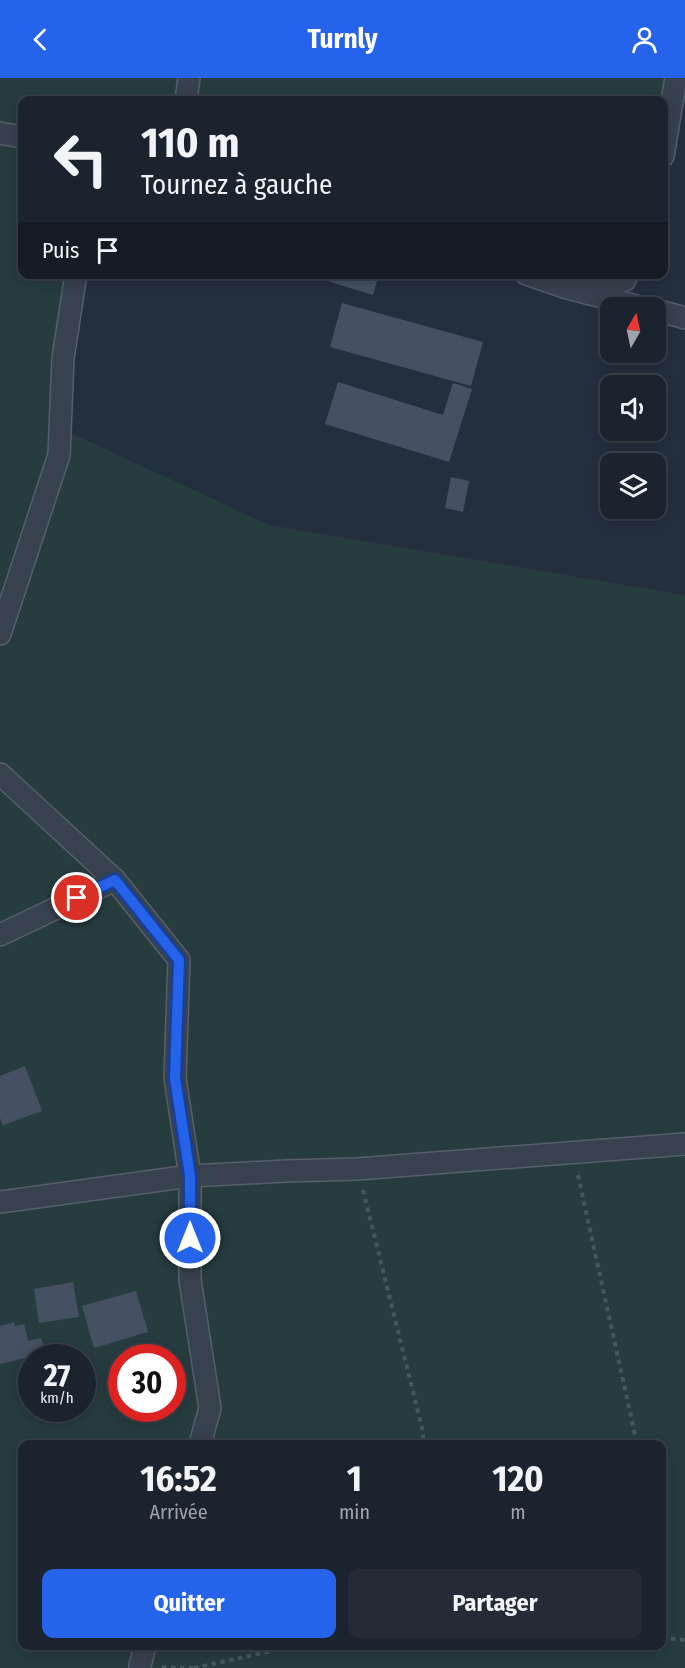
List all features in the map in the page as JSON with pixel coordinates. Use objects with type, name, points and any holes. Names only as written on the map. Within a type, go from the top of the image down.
[{"type":"street","points":[[187,96],[189,78]]},
{"type":"street","points":[[668,126],[676,78]]},
{"type":"street","points":[[0,133],[18,136]]},
{"type":"street","points":[[0,634],[59,455],[63,358],[75,279]]},
{"type":"street","points":[[542,279],[601,297]]},
{"type":"street","points":[[582,292],[625,279]]},
{"type":"street","points":[[666,313],[685,318]]},
{"type":"street","points":[[0,774],[115,880],[179,960],[175,1078],[190,1176],[190,1280],[210,1408],[201,1440]]},
{"type":"street","points":[[0,935],[115,880]]},
{"type":"street","points":[[0,1202],[190,1176],[357,1169],[685,1144]]},
{"type":"path","points":[[574,1153],[636,1440]]},
{"type":"path","points":[[357,1169],[423,1432],[423,1440]]},
{"type":"path","points":[[666,1638],[685,1640]]},
{"type":"path","points":[[143,1656],[194,1668],[276,1650]]},
{"type":"green space","points":[[0,78],[685,78],[685,102],[668,104],[668,96],[18,96],[18,279],[85,279],[77,283],[62,429],[269,525],[685,595],[685,1668],[0,1668]]},
{"type":"building","points":[[331,279],[378,279],[373,295],[330,282]]},
{"type":"building","points":[[342,303],[483,342],[471,386],[330,347]]},
{"type":"building","points":[[338,382],[443,415],[453,383],[472,389],[449,462],[325,424]]},
{"type":"building","points":[[451,477],[469,481],[463,512],[445,508]]},
{"type":"building","points":[[25,1066],[42,1111],[3,1125],[0,1118],[0,1076]]},
{"type":"building","points":[[73,1282],[79,1317],[39,1323],[34,1289]]},
{"type":"building","points":[[136,1291],[148,1332],[96,1347],[96,1344],[93,1344],[82,1306]]},
{"type":"building","points":[[14,1322],[15,1326],[24,1324],[28,1341],[41,1338],[43,1344],[18,1344],[18,1360],[0,1364],[0,1326]]},
{"type":"route","points":[[77,898],[115,880],[179,960],[175,1078],[190,1176],[190,1238]]}]
